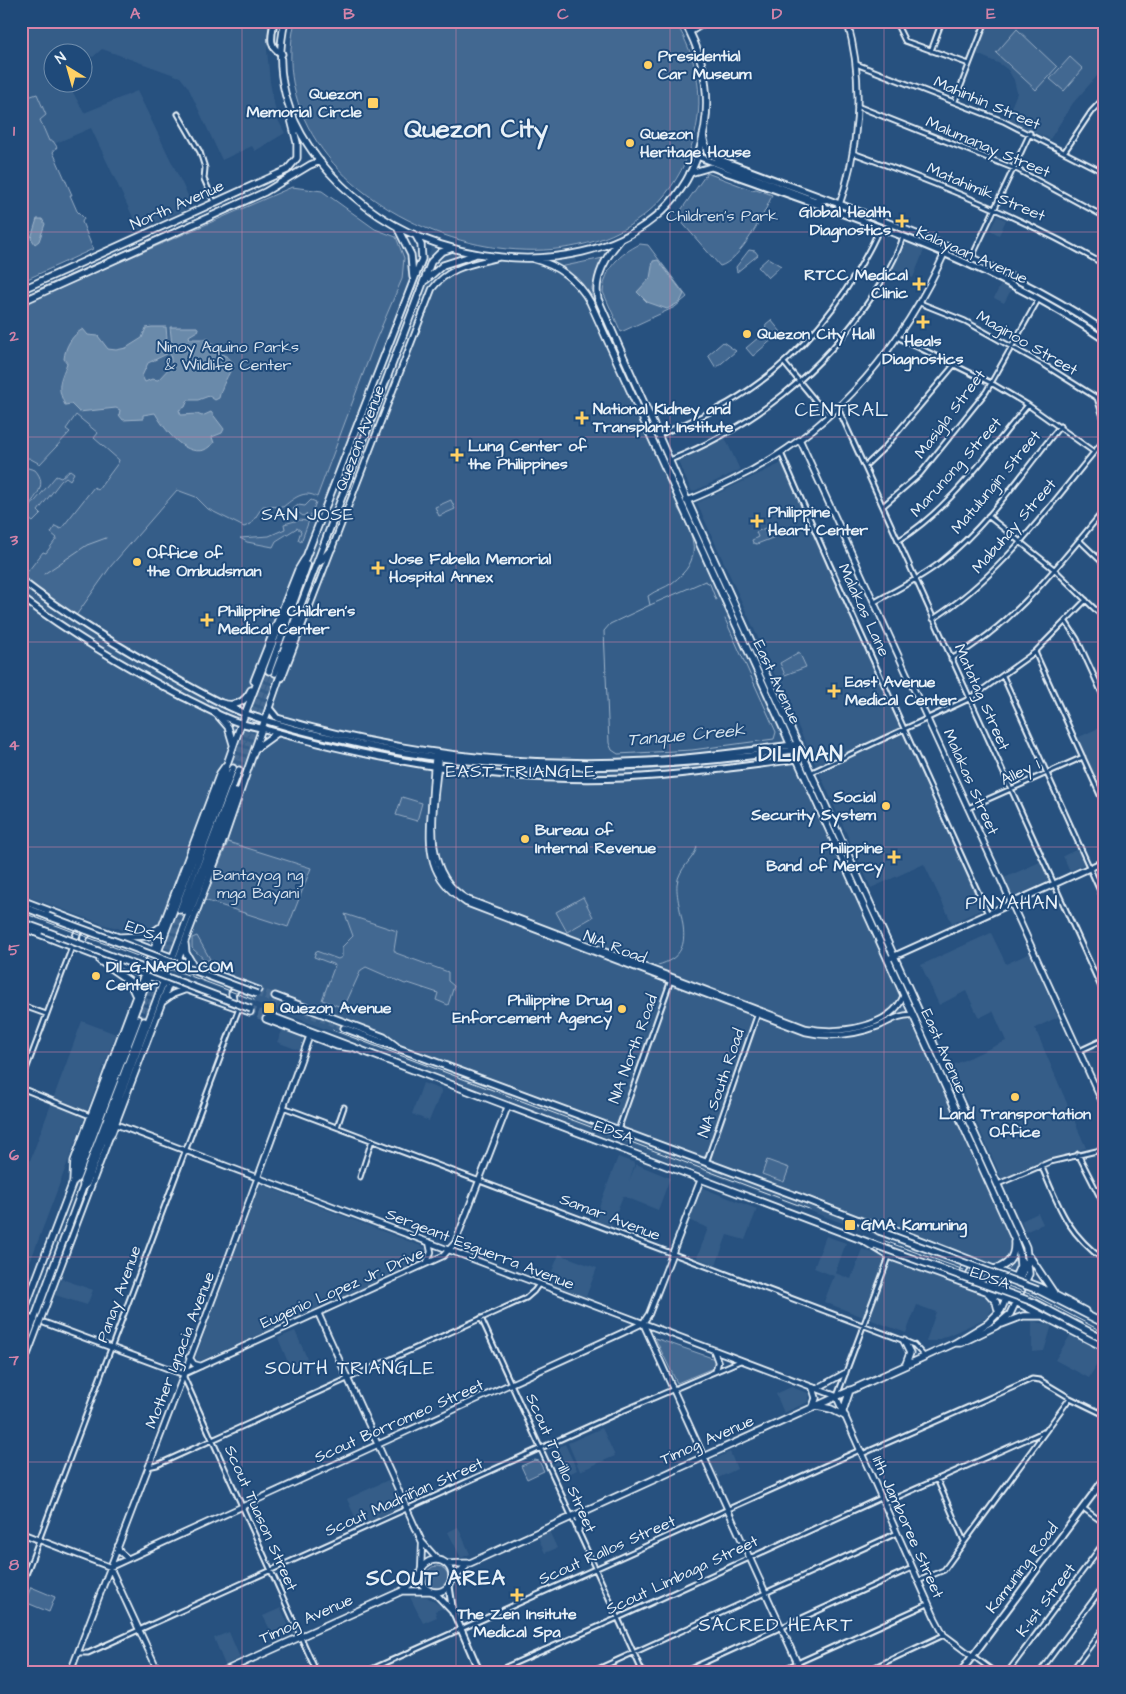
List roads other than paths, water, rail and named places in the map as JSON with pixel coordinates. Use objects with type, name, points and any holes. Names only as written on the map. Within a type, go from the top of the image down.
[{"type":"main road","points":[[274,21],[271,43],[276,51],[282,54]]},
{"type":"main road","points":[[285,21],[282,82],[290,112],[303,138],[320,161],[352,195],[396,226],[416,236],[452,249],[497,258],[534,259],[577,254],[620,240],[641,228],[662,210],[690,173],[703,135],[706,108],[706,79],[700,54],[684,21]]},
{"type":"main road","name":"North Avenue","points":[[21,290],[286,170],[296,162],[297,143],[290,112]]},
{"type":"main road","name":"Kalayaan Avenue","points":[[703,135],[707,152],[714,156],[948,246],[1042,293],[1105,331]]},
{"type":"main road","name":"Kalayaan Avenue","points":[[697,156],[712,164],[945,253],[1038,300],[1105,340]]},
{"type":"main road","name":"North Avenue","points":[[21,302],[265,192],[320,161]]},
{"type":"main road","points":[[690,173],[712,164]]},
{"type":"main road","name":"Kalayaan Avenue","points":[[712,164],[816,201],[821,206]]},
{"type":"main road","points":[[261,182],[268,185],[265,192]]},
{"type":"main road","name":"Kalayaan Avenue","points":[[816,201],[825,200]]},
{"type":"main road","name":"Quezon Avenue","points":[[396,226],[410,254],[413,280]]},
{"type":"main road","points":[[416,236],[421,245],[422,259],[428,257],[432,262],[441,252],[452,249]]},
{"type":"main road","name":"East Avenue","points":[[620,240],[602,268],[597,284],[597,297],[658,435],[672,459],[687,500],[998,1184],[1027,1252],[1029,1271],[1021,1280]]},
{"type":"main road","name":"Quezon Avenue","points":[[421,288],[427,278],[443,265],[476,254]]},
{"type":"main road","name":"Quezon Avenue","points":[[155,951],[162,924],[220,773],[234,746],[422,259]]},
{"type":"main road","name":"East Avenue","points":[[534,259],[543,261],[566,275],[579,285],[587,295],[1014,1238],[1020,1259],[1024,1264],[1021,1280]]},
{"type":"main road","name":"Quezon Avenue","points":[[175,961],[185,942],[265,720],[317,565],[432,262]]},
{"type":"main road","points":[[322,572],[317,565],[332,548]]},
{"type":"main road","name":"Quezon Avenue","points":[[259,678],[259,669],[298,570],[310,550]]},
{"type":"main road","name":"Quezon Avenue","points":[[310,550],[306,574],[272,672],[317,565]]},
{"type":"main road","points":[[21,580],[78,620],[221,703],[265,720],[304,732],[378,749],[545,768],[631,766],[703,761],[800,747]]},
{"type":"main road","points":[[21,597],[74,634],[184,697],[241,724],[377,758],[436,767],[529,776],[582,778],[622,778],[805,758]]},
{"type":"main road","points":[[221,703],[234,705],[243,701],[250,692],[259,669]]},
{"type":"main road","points":[[184,697],[189,686]]},
{"type":"main road","points":[[269,708],[277,718],[328,732],[437,756],[512,760],[622,762],[672,760],[792,748]]},
{"type":"main road","points":[[215,712],[228,727],[234,746]]},
{"type":"main road","points":[[252,753],[265,740],[277,733]]},
{"type":"main road","points":[[703,761],[703,770]]},
{"type":"main road","name":"Quezon Avenue","points":[[74,1173],[146,974],[225,775],[226,764]]},
{"type":"main road","name":"Quezon Avenue","points":[[175,961],[248,766]]},
{"type":"main road","points":[[182,911],[236,769]]},
{"type":"main road","points":[[888,959],[1105,861]]},
{"type":"main road","name":"EDSA","points":[[21,900],[155,951],[175,961],[195,966],[243,984],[258,992],[21,906]]},
{"type":"main road","points":[[21,922],[251,1010],[237,1008],[185,990],[167,981],[95,956],[21,927]]},
{"type":"main road","points":[[72,947],[79,929],[78,922]]},
{"type":"main road","points":[[117,936],[147,936],[162,924]]},
{"type":"main road","points":[[85,952],[82,946],[84,937],[94,928]]},
{"type":"main road","points":[[185,942],[186,953],[195,966]]},
{"type":"main road","points":[[95,956],[129,981],[135,994]]},
{"type":"main road","points":[[146,974],[175,961],[227,982],[236,982]]},
{"type":"main road","name":"Quezon Avenue","points":[[22,1316],[73,1182],[74,1161],[90,1116],[135,994],[146,974]]},
{"type":"main road","name":"Quezon Avenue","points":[[111,1135],[160,1006],[167,981]]},
{"type":"main road","name":"Quezon Avenue","points":[[83,1187],[88,1183],[167,981]]},
{"type":"main road","points":[[237,1008],[232,993],[237,986],[243,984]]},
{"type":"main road","points":[[160,1006],[170,995],[185,990]]},
{"type":"main road","name":"EDSA","points":[[275,996],[384,1037],[396,1046]]},
{"type":"main road","name":"EDSA","points":[[356,1048],[338,1046],[267,1017],[338,1041],[875,1246],[1033,1302],[1105,1340]]},
{"type":"main road","name":"Quezon Avenue","points":[[21,1355],[40,1322],[83,1187],[83,1181],[141,1020],[77,1178],[73,1182]]},
{"type":"main road","name":"EDSA","points":[[344,1028],[869,1224],[879,1231],[1026,1284],[1105,1323]]},
{"type":"main road","points":[[102,1147],[111,1135]]},
{"type":"main road","points":[[94,1176],[97,1160]]},
{"type":"main road","name":"EDSA","points":[[869,1224],[881,1225],[1055,1294],[1105,1323]]},
{"type":"main road","points":[[994,1270],[1004,1266],[1011,1260],[1014,1251],[1014,1238]]},
{"type":"main road","name":"EDSA","points":[[863,1240],[876,1250],[890,1256],[1016,1302],[1049,1317],[1105,1348]]},
{"type":"main road","points":[[1027,1252],[1055,1294]]},
{"type":"main road","points":[[959,1281],[968,1260]]},
{"type":"main road","name":"Timog Avenue","points":[[447,1564],[470,1562],[955,1343],[999,1314],[1007,1298],[1021,1280]]},
{"type":"main road","name":"Timog Avenue","points":[[955,1343],[961,1343],[996,1326],[1008,1317],[1016,1302],[1021,1280]]},
{"type":"main road","points":[[984,1291],[995,1300],[999,1314]]},
{"type":"main road","points":[[996,1326],[1027,1315],[1049,1317]]},
{"type":"main road","points":[[904,1341],[910,1353],[906,1364]]},
{"type":"main road","points":[[815,1389],[814,1407],[832,1409],[844,1413],[850,1390]]},
{"type":"main road","name":"Kamuning Road","points":[[960,1673],[1105,1478]]},
{"type":"main road","points":[[578,1530],[579,1520],[588,1508]]},
{"type":"main road","points":[[432,1592],[443,1591],[452,1580],[451,1570],[447,1564],[438,1560],[429,1562],[421,1573],[422,1584],[454,1613]]},
{"type":"main road","name":"Timog Avenue","points":[[452,1580],[470,1562]]},
{"type":"main road","name":"Timog Avenue","points":[[220,1673],[402,1591],[421,1573]]},
{"type":"main road","points":[[449,1586],[454,1613],[480,1673]]},
{"type":"main road","name":"Timog Avenue","points":[[402,1591],[432,1592]]},
{"type":"street","points":[[690,32],[708,21]]},
{"type":"street","points":[[837,212],[853,153],[858,106],[856,64],[847,21]]},
{"type":"street","points":[[895,21],[905,41],[969,64]]},
{"type":"street","points":[[931,51],[942,21]]},
{"type":"street","points":[[955,101],[986,21]]},
{"type":"street","name":"Mahinhin Street","points":[[856,64],[955,101],[1030,133],[1103,171]]},
{"type":"street","points":[[1065,151],[1091,112],[1105,97]]},
{"type":"street","name":"Malumanay Street","points":[[858,106],[1013,168],[1105,217]]},
{"type":"street","points":[[178,114],[200,152],[205,168],[204,179],[214,203]]},
{"type":"street","points":[[972,257],[1030,133]]},
{"type":"street","name":"Matahimik Street","points":[[853,153],[950,189],[994,208],[1053,235],[1105,265]]},
{"type":"street","points":[[1103,171],[1105,164]]},
{"type":"street","points":[[658,435],[726,404],[784,363],[814,334],[843,296],[880,228]]},
{"type":"street","points":[[672,459],[738,427],[799,382],[844,336],[863,310],[889,268],[903,237]]},
{"type":"street","points":[[680,502],[748,473],[800,440],[838,408],[879,364],[899,338],[920,303],[948,246]]},
{"type":"street","name":"Quezon Avenue","points":[[274,692],[432,289],[436,283],[456,269],[497,258]]},
{"type":"street","name":"Masigla Street","points":[[883,506],[920,474],[991,383],[1038,300]]},
{"type":"street","name":"Maginoo Street","points":[[920,303],[965,321],[1097,398]]},
{"type":"street","points":[[899,338],[991,383],[1060,426],[1094,452]]},
{"type":"street","points":[[784,363],[828,417]]},
{"type":"street","points":[[864,466],[885,447],[955,364]]},
{"type":"street","points":[[1105,388],[1097,398],[1105,423]]},
{"type":"street","name":"Marunong Street","points":[[898,541],[920,528],[940,510],[1028,405]]},
{"type":"street","name":"Matatag Street","points":[[838,408],[1105,996]]},
{"type":"street","name":"Matulungin Street","points":[[875,602],[915,580],[941,562],[988,516],[1060,426]]},
{"type":"street","name":"Malakas Street","points":[[800,440],[1105,1108]]},
{"type":"street","name":"Mabuhay Street","points":[[933,619],[973,590],[996,569],[1021,542],[1105,440]]},
{"type":"street","name":"Malakas Lane","points":[[781,453],[988,914]]},
{"type":"street","points":[[951,659],[988,637],[1014,615],[1055,570],[1105,509]]},
{"type":"street","points":[[988,516],[1055,570],[1105,619]]},
{"type":"street","points":[[1079,540],[1105,565]]},
{"type":"street","points":[[812,772],[971,698],[1035,652],[1086,600]]},
{"type":"street","points":[[1066,622],[1077,639],[1105,700]]},
{"type":"street","points":[[1035,652],[1105,806]]},
{"type":"street","points":[[1003,676],[1105,902]]},
{"type":"street","name":"NIA Road","points":[[437,756],[434,852],[443,874],[459,893],[480,905],[805,1032],[827,1036],[862,1032],[900,1016],[913,1015]]},
{"type":"street","name":"Alley 1","points":[[968,808],[1083,757]]},
{"type":"street","points":[[21,1083],[72,947]]},
{"type":"street","name":"NIA North Road","points":[[618,1130],[672,979]]},
{"type":"street","name":"NIA Road","points":[[758,1013],[806,1028],[828,1031],[844,1030],[858,1028],[890,1014],[901,1003],[904,995]]},
{"type":"street","points":[[21,1005],[46,1014]]},
{"type":"street","name":"Panay Avenue","points":[[21,1588],[112,1348],[237,1008]]},
{"type":"street","name":"NIA South Road","points":[[706,1163],[758,1013]]},
{"type":"street","name":"Mother Ignacia Avenue","points":[[70,1673],[226,1264],[310,1035]]},
{"type":"street","points":[[1079,1051],[1105,1039]]},
{"type":"street","points":[[21,1088],[90,1116]]},
{"type":"street","name":"Samar Avenue","points":[[283,1106],[863,1325],[904,1341],[918,1349],[924,1356]]},
{"type":"street","points":[[450,1250],[455,1243],[508,1106]]},
{"type":"street","points":[[337,1127],[344,1107]]},
{"type":"street","name":"Sergeant Esguerra Avenue","points":[[115,1124],[836,1396]]},
{"type":"street","name":"Quezon Avenue","points":[[21,1372],[111,1135]]},
{"type":"street","points":[[360,1177],[372,1140]]},
{"type":"street","points":[[998,1184],[1041,1165],[1078,1154],[1105,1149]]},
{"type":"street","points":[[1078,1154],[1105,1207]]},
{"type":"street","points":[[1041,1165],[1068,1225],[1084,1244],[1105,1261]]},
{"type":"street","points":[[701,1179],[649,1314],[642,1323],[802,1673]]},
{"type":"street","points":[[427,1264],[432,1252],[429,1242]]},
{"type":"street","name":"Eugenio Lopez Jr. Drive","points":[[183,1374],[427,1264],[450,1250]]},
{"type":"street","points":[[836,1396],[890,1256]]},
{"type":"street","points":[[148,1467],[157,1465],[526,1298],[534,1292],[538,1284]]},
{"type":"street","points":[[318,1313],[422,1542],[438,1560]]},
{"type":"street","points":[[22,1316],[183,1374]]},
{"type":"street","name":"Scout Torillo Street","points":[[482,1318],[643,1673]]},
{"type":"street","name":"Scout Borromeo Street","points":[[110,1567],[642,1323]]},
{"type":"street","points":[[714,1351],[718,1362],[716,1370]]},
{"type":"street","points":[[189,1357],[194,1364],[201,1366]]},
{"type":"street","name":"Scout Madriñan Street","points":[[77,1653],[88,1653],[541,1448],[740,1361]]},
{"type":"street","points":[[815,1389],[845,1373]]},
{"type":"street","name":"Scout Tuason Street","points":[[183,1374],[317,1673]]},
{"type":"street","name":"Scout Rallos Street","points":[[363,1673],[728,1509],[1032,1379],[1040,1380],[1070,1398]]},
{"type":"street","name":"11th Jamboree Street","points":[[836,1396],[928,1604],[944,1635],[972,1656]]},
{"type":"street","points":[[918,1581],[942,1572],[1070,1398],[1105,1415]]},
{"type":"street","points":[[884,1503],[1045,1432]]},
{"type":"street","points":[[937,1480],[964,1541]]},
{"type":"street","name":"Scout Limbaga Street","points":[[492,1673],[618,1618],[882,1497]]},
{"type":"street","points":[[1083,1508],[1105,1524]]},
{"type":"street","points":[[21,1532],[110,1567],[159,1673]]},
{"type":"street","points":[[589,1673],[897,1533]]},
{"type":"street","name":"K-1st Street","points":[[1007,1673],[1105,1541]]},
{"type":"street","points":[[421,1573],[422,1542]]},
{"type":"street","points":[[118,1546],[119,1551],[127,1558]]},
{"type":"street","points":[[681,1673],[912,1568]]},
{"type":"street","points":[[1039,1673],[1105,1584]]},
{"type":"street","points":[[775,1673],[928,1604]]},
{"type":"street","points":[[1070,1673],[1105,1626]]},
{"type":"street","points":[[862,1673],[944,1635]]},
{"type":"street","points":[[972,1656],[996,1673]]},
{"type":"street","points":[[1102,1673],[1105,1669]]},
{"type":"waterway","name":"Tanque Creek","points":[[678,508],[692,539],[692,557],[689,565],[672,583],[648,596],[650,605],[705,581],[710,584],[716,600]]},
{"type":"waterway","points":[[44,574],[87,545],[106,538]]},
{"type":"waterway","name":"Tanque Creek","points":[[650,605],[610,624],[604,631],[609,743],[612,750],[618,754],[692,750],[774,739],[776,732],[725,619]]},
{"type":"waterway","name":"Tanque Creek","points":[[658,965],[672,959],[680,951],[683,942],[684,931],[677,895],[677,884],[683,868],[693,856],[697,847]]},
{"type":"tunnel","points":[[233,768],[269,671]]},
{"type":"tunnel","points":[[239,770],[275,673]]},
{"type":"tunnel","points":[[138,1019],[180,910]]},
{"type":"tunnel","points":[[144,1021],[185,912]]},
{"type":"tunnel","points":[[170,980],[176,965]]},
{"type":"tunnel","points":[[258,990],[275,996]]},
{"type":"tunnel","points":[[257,994],[344,1028]]},
{"type":"tunnel","points":[[251,1009],[268,1015]]},
{"type":"tunnel","points":[[250,1012],[266,1019]]},
{"type":"tram line","points":[[21,912],[254,1000]]},
{"type":"tram line","points":[[333,1030],[809,1209]]},
{"type":"tram line","points":[[885,1241],[1035,1296],[1105,1333]]},
{"type":"railway","points":[[21,297],[247,196]]},
{"type":"place","name":"Presidential Car Museum","points":[[648,65]]},
{"type":"place","name":"Quezon Memorial Circle","points":[[373,103]]},
{"type":"place","name":"Quezon Heritage House","points":[[630,143]]},
{"type":"place","name":"Global Health Diagnostics","points":[[902,221]]},
{"type":"place","name":"RTCC Medical Clinic","points":[[919,284]]},
{"type":"place","name":"Heals Diagnostics","points":[[923,322]]},
{"type":"place","name":"Quezon City Hall","points":[[747,334]]},
{"type":"place","name":"National Kidney and Transplant Institute","points":[[582,418]]},
{"type":"place","name":"Lung Center of the Philippines","points":[[457,455]]},
{"type":"place","name":"Philippine Heart Center","points":[[757,521]]},
{"type":"place","name":"Office of the Ombudsman","points":[[137,562]]},
{"type":"place","name":"Jose Fabella Memorial Hospital Annex","points":[[378,568]]},
{"type":"place","name":"Philippine Children's Medical Center","points":[[207,620]]},
{"type":"place","name":"East Avenue Medical Center","points":[[834,691]]},
{"type":"place","name":"Social Security System","points":[[886,806]]},
{"type":"place","name":"Bureau of Internal Revenue","points":[[525,839]]},
{"type":"place","name":"Philippine Band of Mercy","points":[[894,857]]},
{"type":"place","name":"DILG–NAPOLCOM Center","points":[[96,976]]},
{"type":"place","name":"Quezon Avenue","points":[[269,1008]]},
{"type":"place","name":"Philippine Drug Enforcement Agency","points":[[622,1009]]},
{"type":"place","name":"Land Transportation Office","points":[[1015,1097]]},
{"type":"place","name":"GMA Kamuning","points":[[850,1225]]},
{"type":"place","name":"The Zen Insitute Medical Spa","points":[[517,1595]]},
{"type":"district","name":"Quezon City","points":[[476,129]]},
{"type":"district","name":"CENTRAL","points":[[842,410]]},
{"type":"district","name":"SAN JOSE","points":[[308,514]]},
{"type":"district","name":"DILIMAN","points":[[801,754]]},
{"type":"district","name":"EAST TRIANGLE","points":[[521,771]]},
{"type":"district","name":"PINYAHAN","points":[[1012,903]]},
{"type":"district","name":"SOUTH TRIANGLE","points":[[350,1368]]},
{"type":"district","name":"SCOUT AREA","points":[[436,1578]]},
{"type":"district","name":"SACRED HEART","points":[[776,1625]]},
{"type":"park label","name":"Children's Park","points":[[722,216]]},
{"type":"park label","name":"Ninoy Aquino Parks & Wildlife Center","points":[[228,356]]},
{"type":"park label","name":"Bantayog ng mga Bayani","points":[[258,884]]}]
